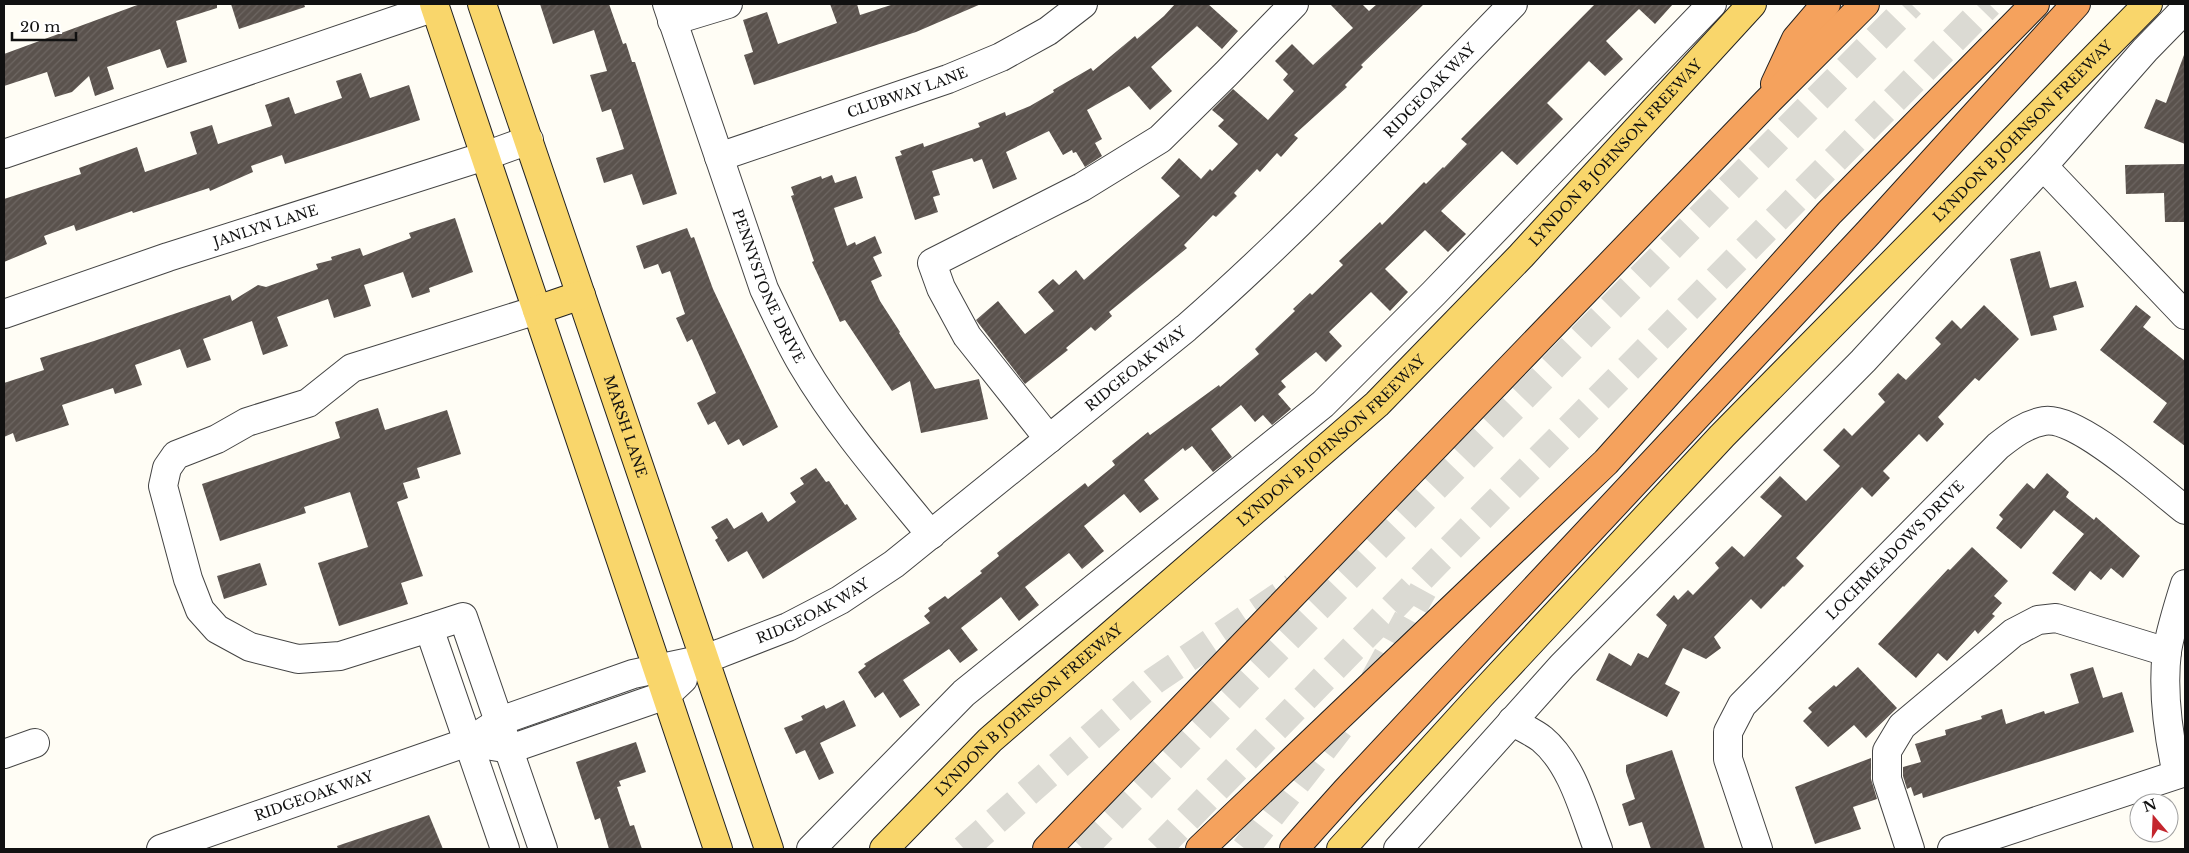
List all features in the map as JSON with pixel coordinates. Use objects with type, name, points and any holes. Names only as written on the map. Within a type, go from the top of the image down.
[{"type":"highway","points":[[1767,102],[1796,39],[1826,4]]},
{"type":"highway","points":[[1047,849],[1767,102],[1865,4]]},
{"type":"highway","points":[[1200,849],[1606,462],[1829,212],[2035,4]]},
{"type":"highway","points":[[1294,849],[1869,232],[2076,4]]},
{"type":"main road","name":"MARSH LANE","points":[[482,4],[769,849]]},
{"type":"main road","name":"LYNDON B JOHNSON FREEWAY","points":[[884,849],[990,740],[1377,404],[1521,256],[1752,4]]},
{"type":"main road","name":"LYNDON B JOHNSON FREEWAY","points":[[1341,849],[1722,436],[2148,4]]},
{"type":"main road","points":[[435,6],[718,849]]},
{"type":"main road","points":[[537,310],[581,295]]},
{"type":"street","points":[[670,13],[728,4]]},
{"type":"street","name":"CLUBWAY LANE","points":[[719,157],[948,79],[1001,57],[1048,31],[1083,4]]},
{"type":"street","points":[[1049,439],[967,336],[941,288],[932,263],[1082,187],[1160,139],[1294,4]]},
{"type":"street","name":"RIDGEOAK WAY","points":[[161,849],[215,841],[468,742],[500,721],[633,674],[704,659],[788,627],[840,600],[894,564],[931,535],[1186,328],[1232,288],[1308,214],[1512,4]]},
{"type":"street","points":[[811,849],[964,693],[1323,404],[1434,293],[1712,4]]},
{"type":"street","points":[[4,154],[435,6]]},
{"type":"street","points":[[1398,849],[1512,721],[1666,560],[1863,361],[2043,166],[2145,50],[2185,9]]},
{"type":"street","name":"PENNYSTONE DRIVE","points":[[670,13],[764,289],[802,365],[843,424],[931,535]]},
{"type":"street","name":"JANLYN LANE","points":[[4,314],[168,257],[485,156],[528,140]]},
{"type":"street","points":[[2043,166],[2185,316]]},
{"type":"street","points":[[537,310],[352,368],[308,403],[247,422],[217,439],[176,455],[167,468],[163,486],[188,579],[200,610],[218,629],[250,647],[298,659],[340,656],[463,617],[543,849]]},
{"type":"street","name":"LOCHMEADOWS DRIVE","points":[[1758,849],[1728,759],[1728,732],[1742,705],[2005,441],[2019,430],[2046,420],[2068,425],[2092,437],[2185,510]]},
{"type":"street","points":[[1952,849],[2181,773],[2166,714],[2167,652],[2185,584]]},
{"type":"street","points":[[1910,849],[1887,779],[1887,751],[1902,726],[2013,633],[2038,620],[2056,618],[2167,652]]},
{"type":"street","points":[[428,628],[505,849]]},
{"type":"street","name":"RIDGEOAK WAY","points":[[468,742],[510,749],[666,695],[704,659]]},
{"type":"street","points":[[1512,721],[1542,739],[1560,760],[1576,790],[1598,849]]},
{"type":"street","points":[[4,754],[35,743]]},
{"type":"building","points":[[140,4],[217,4],[217,8],[176,21],[187,62],[167,68],[160,49],[107,67],[114,89],[95,96],[89,76],[72,92],[55,97],[47,72],[4,86],[4,54]]},
{"type":"building","points":[[231,4],[304,4],[305,7],[239,29]]},
{"type":"building","points":[[540,4],[609,4],[623,44],[626,43],[632,62],[635,62],[677,194],[643,205],[632,174],[604,183],[596,158],[624,149],[611,109],[602,112],[590,75],[607,71],[594,30],[553,44]]},
{"type":"building","points":[[830,4],[857,4],[860,15],[894,4],[981,4],[916,32],[754,85],[744,55],[753,52],[743,20],[767,12],[778,44],[837,23]]},
{"type":"building","points":[[1175,4],[1208,4],[1238,31],[1222,49],[1197,26],[1151,67],[1172,91],[1150,110],[1129,86],[1087,110],[1102,139],[1095,143],[1102,156],[1085,167],[1076,152],[1073,153],[1072,150],[1063,155],[1049,131],[1006,152],[1017,179],[993,189],[982,159],[974,162],[972,158],[932,171],[940,195],[933,197],[938,212],[915,220],[895,157],[902,155],[900,151],[923,143],[924,147],[980,127],[978,123],[1005,112],[1006,116],[1030,106],[1091,68],[1093,71],[1135,36],[1137,39]]},
{"type":"building","points":[[1330,4],[1362,4],[1369,11],[1377,4],[1424,4],[1361,65],[1363,67],[1345,85],[1347,87],[1294,135],[1298,138],[1281,157],[1277,153],[1260,172],[1257,169],[1234,193],[1237,196],[1216,217],[1213,215],[1184,245],[1187,248],[1109,312],[1112,316],[1095,331],[1091,327],[1066,348],[1068,350],[1025,384],[976,320],[998,301],[1025,334],[1054,311],[1038,292],[1053,279],[1059,285],[1076,270],[1084,280],[1180,196],[1161,178],[1179,158],[1201,179],[1210,169],[1212,171],[1238,144],[1218,126],[1224,120],[1212,110],[1233,89],[1268,120],[1294,91],[1283,80],[1288,74],[1275,61],[1292,44],[1313,65],[1353,28]]},
{"type":"building","points":[[1595,4],[1673,4],[1655,24],[1639,9],[1606,41],[1623,59],[1605,76],[1589,61],[1547,103],[1563,119],[1517,165],[1502,151],[1441,211],[1466,234],[1448,252],[1425,230],[1385,269],[1408,292],[1390,311],[1371,292],[1329,332],[1342,346],[1326,362],[1316,352],[1281,381],[1286,387],[1278,394],[1291,409],[1272,425],[1263,415],[1255,422],[1241,405],[1211,429],[1232,457],[1213,472],[1192,446],[1185,451],[1183,448],[1144,480],[1159,499],[1140,513],[1124,494],[1084,526],[1104,551],[1082,569],[1069,553],[1025,587],[1039,605],[1019,621],[1001,597],[961,628],[978,650],[960,663],[949,649],[903,680],[920,705],[900,718],[883,692],[875,698],[858,672],[866,666],[864,664],[930,623],[924,616],[930,611],[928,608],[945,596],[948,599],[982,573],[980,571],[999,556],[997,553],[1085,483],[1088,487],[1115,465],[1112,461],[1148,432],[1150,435],[1219,385],[1220,387],[1259,354],[1255,349],[1295,311],[1293,309],[1310,293],[1312,295],[1343,265],[1339,261],[1380,222],[1382,225],[1424,182],[1426,184],[1444,168],[1467,144],[1461,139]]},
{"type":"building","points":[[2184,55],[2185,144],[2144,128],[2156,99],[2166,103]]},
{"type":"building","points":[[361,73],[370,98],[409,85],[420,120],[285,164],[282,155],[251,166],[253,172],[210,191],[209,188],[133,213],[132,211],[76,231],[74,225],[44,236],[47,244],[4,262],[4,199],[81,174],[79,168],[137,147],[145,172],[197,154],[190,132],[212,125],[218,144],[272,126],[265,105],[289,97],[295,114],[342,98],[336,81]]},
{"type":"building","points":[[2185,164],[2185,222],[2165,222],[2164,193],[2126,194],[2125,165]]},
{"type":"building","points":[[832,175],[835,183],[856,176],[863,198],[834,208],[847,246],[855,242],[856,245],[875,236],[882,253],[873,257],[882,276],[871,281],[880,301],[899,333],[935,389],[979,379],[988,419],[921,433],[910,381],[892,391],[845,320],[840,322],[812,262],[814,261],[791,196],[794,195],[791,187],[821,176],[822,179]]},
{"type":"building","points":[[455,218],[473,272],[429,288],[430,292],[412,298],[403,272],[364,285],[371,306],[334,318],[328,299],[277,317],[288,346],[263,355],[252,321],[203,339],[211,360],[187,368],[180,349],[135,365],[142,385],[115,394],[113,388],[62,405],[69,425],[16,442],[13,433],[4,437],[4,383],[44,370],[40,358],[230,295],[232,301],[258,285],[266,287],[318,269],[316,264],[332,260],[331,257],[360,248],[363,256],[411,238],[409,233]]},
{"type":"building","points":[[687,228],[691,238],[694,237],[713,289],[778,427],[743,446],[739,439],[728,445],[715,421],[708,425],[697,403],[716,393],[692,339],[687,342],[676,318],[685,314],[670,271],[662,274],[658,264],[644,269],[636,246]]},
{"type":"building","points":[[2040,251],[2050,288],[2076,281],[2084,307],[2053,316],[2057,330],[2031,336],[2010,259]]},
{"type":"building","points":[[1984,305],[2019,339],[1979,381],[1975,378],[1938,417],[1944,424],[1927,442],[1919,434],[1883,471],[1890,478],[1872,497],[1862,487],[1796,558],[1804,566],[1784,587],[1761,609],[1751,599],[1714,637],[1721,648],[1706,659],[1683,648],[1665,684],[1680,692],[1667,717],[1596,680],[1609,653],[1631,666],[1638,653],[1648,658],[1667,625],[1656,615],[1674,595],[1678,600],[1688,590],[1693,595],[1719,568],[1715,563],[1732,546],[1744,557],[1782,516],[1760,497],[1780,476],[1806,501],[1840,466],[1823,450],[1844,428],[1852,436],[1885,402],[1878,394],[1898,373],[1906,380],[1941,344],[1935,338],[1952,320],[1961,329]]},
{"type":"building","points":[[2136,305],[2151,317],[2143,327],[2185,361],[2185,446],[2153,422],[2167,403],[2100,350]]},
{"type":"building","points":[[378,408],[385,430],[447,410],[461,454],[417,468],[420,478],[403,483],[408,498],[397,502],[423,576],[401,583],[408,604],[339,626],[318,563],[368,547],[350,492],[304,507],[306,513],[220,541],[202,484],[340,438],[335,422]]},
{"type":"building","points":[[816,468],[826,482],[829,481],[857,519],[763,579],[747,551],[728,562],[715,540],[718,538],[711,527],[727,518],[734,529],[762,512],[768,522],[796,502],[790,493],[804,484],[800,478]]},
{"type":"building","points":[[2047,473],[2069,492],[2066,497],[2094,520],[2096,517],[2140,556],[2123,578],[2111,568],[2101,580],[2090,571],[2075,591],[2052,573],[2084,534],[2054,510],[2021,549],[1996,528],[2003,519],[1999,515],[2027,483],[2034,489]]},
{"type":"building","points":[[1972,547],[2008,581],[1994,596],[2002,603],[1992,614],[1995,616],[1978,634],[1975,630],[1947,661],[1938,653],[1916,678],[1878,644],[1948,569],[1950,570]]},
{"type":"building","points":[[260,563],[267,585],[224,599],[217,576]]},
{"type":"building","points":[[1858,667],[1897,708],[1866,738],[1854,725],[1828,747],[1803,721],[1812,712],[1808,708],[1834,685],[1836,687]]},
{"type":"building","points":[[2093,667],[2103,698],[2122,692],[2134,732],[1923,798],[1922,793],[1914,796],[1911,787],[1907,789],[1903,776],[1903,767],[1921,762],[1915,744],[1946,735],[1945,730],[1982,719],[1981,716],[2002,709],[2006,724],[2044,711],[2045,714],[2079,703],[2070,674]]},
{"type":"building","points":[[844,700],[856,726],[820,743],[834,773],[819,780],[805,750],[796,754],[784,728],[803,720],[801,716],[824,705],[826,709]]},
{"type":"building","points":[[636,742],[646,772],[619,781],[621,786],[617,787],[630,826],[634,825],[642,849],[609,849],[600,818],[595,820],[576,762]]},
{"type":"building","points":[[1672,750],[1705,849],[1651,849],[1642,822],[1629,826],[1622,804],[1635,799],[1626,772],[1626,765]]},
{"type":"building","points":[[1871,758],[1871,779],[1877,799],[1853,807],[1861,829],[1815,844],[1795,787]]},
{"type":"building","points":[[429,815],[443,849],[338,849],[337,846]]},
{"type":"tunnel","points":[[1083,849],[1583,336],[1911,4]]},
{"type":"tunnel","points":[[1158,849],[1441,558],[1989,4]]},
{"type":"tunnel","points":[[964,849],[1154,681],[1293,587]]},
{"type":"tunnel","points":[[1374,680],[1423,590]]},
{"type":"tunnel","points":[[1245,849],[1342,725]]}]
